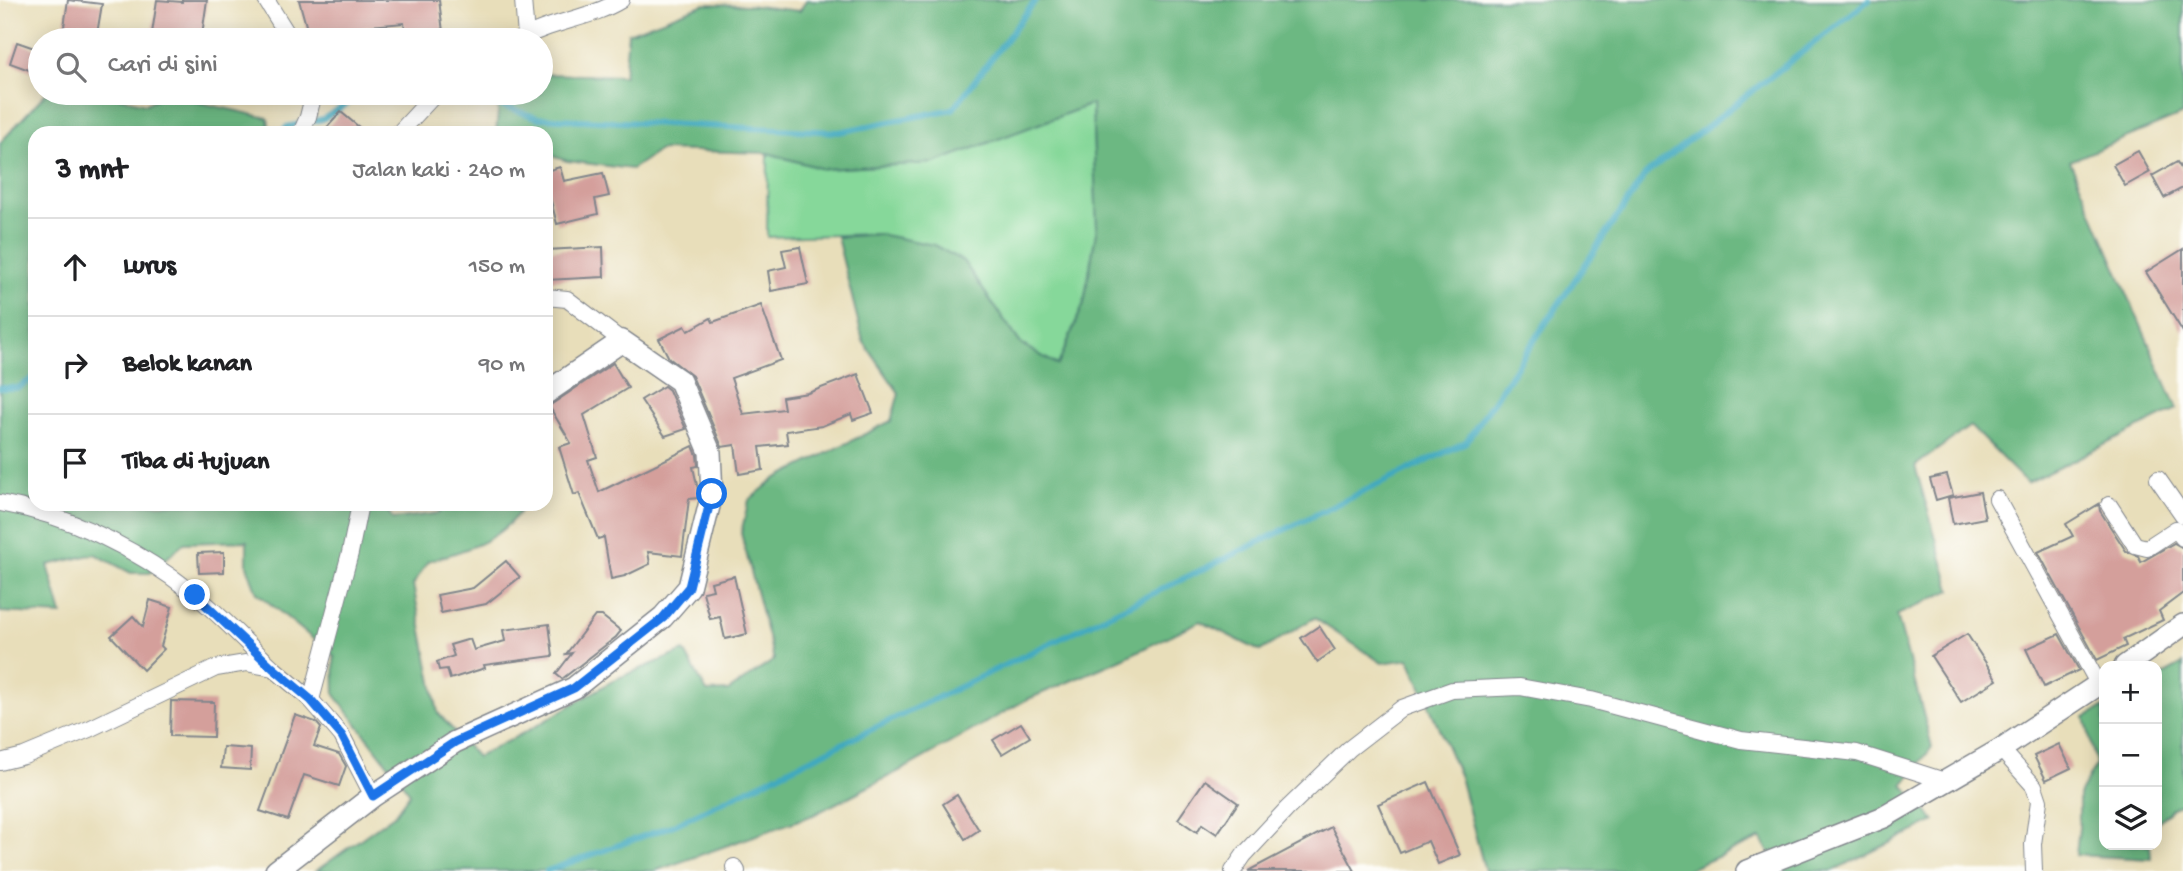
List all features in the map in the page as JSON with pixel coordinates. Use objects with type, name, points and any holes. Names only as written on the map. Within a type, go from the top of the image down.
[{"type":"street","points":[[266,0],[284,28]]},
{"type":"street","points":[[523,0],[523,28]]},
{"type":"street","points":[[551,28],[608,8],[621,0]]},
{"type":"street","points":[[303,126],[310,105]]},
{"type":"street","points":[[405,126],[423,105]]},
{"type":"street","points":[[276,871],[373,796],[455,742],[574,688],[663,618],[689,587],[712,494],[710,452],[680,381],[567,299],[553,297]]},
{"type":"street","points":[[553,388],[622,341]]},
{"type":"street","points":[[2109,505],[2135,545],[2147,548],[2181,527],[2158,479]]},
{"type":"street","points":[[1997,499],[2099,678]]},
{"type":"street","points":[[0,503],[28,511]]},
{"type":"street","points":[[29,511],[87,527],[150,562],[195,595],[311,700],[342,736],[373,796]]},
{"type":"street","points":[[311,700],[359,511]]},
{"type":"street","points":[[2132,661],[2183,625]]},
{"type":"street","points":[[0,762],[24,756],[109,720],[216,668],[246,663],[273,668]]},
{"type":"street","points":[[1747,871],[1884,817],[2001,749],[2099,685]]},
{"type":"street","points":[[1233,871],[1244,855],[1287,809],[1349,749],[1402,708],[1452,690],[1520,687],[1579,697],[1741,740],[1857,753],[1945,781]]},
{"type":"street","points":[[2001,749],[2034,786],[2039,801],[2035,824],[2034,871]]},
{"type":"green space","points":[[806,0],[2183,0],[2183,114],[2070,161],[2177,409],[2027,483],[1970,426],[1915,466],[1951,590],[1897,615],[1932,747],[1903,785],[1935,821],[1832,871],[1779,871],[1761,838],[1685,871],[1485,871],[1460,777],[1409,659],[1382,663],[1314,618],[1260,651],[1200,621],[1122,659],[1026,700],[907,767],[813,815],[655,871],[316,871],[394,815],[410,793],[335,695],[334,656],[257,593],[247,566],[247,541],[184,543],[150,573],[131,573],[95,554],[48,565],[62,615],[0,612],[0,143],[35,105],[211,105],[268,118],[269,126],[28,126],[28,511],[388,511],[393,519],[439,511],[520,511],[506,527],[482,542],[428,561],[413,585],[438,713],[477,757],[616,679],[684,651],[707,692],[728,691],[774,660],[741,533],[749,500],[775,479],[891,421],[899,393],[863,341],[837,237],[878,234],[934,245],[963,261],[1021,344],[1058,365],[1084,303],[1097,227],[1092,104],[934,163],[823,169],[768,153],[660,150],[632,169],[567,161],[553,156],[553,126],[497,126],[499,105],[553,105],[553,74],[624,76],[628,33],[705,4],[800,11]]},
{"type":"green space","points":[[1092,104],[1097,227],[1084,303],[1058,366],[1021,344],[963,261],[878,234],[767,237],[768,153],[823,169],[934,163]]},
{"type":"green space","points":[[2183,664],[2183,804],[2172,808],[2162,818],[2162,724],[2162,675]]},
{"type":"green space","points":[[2099,710],[2099,850],[2150,850],[2151,859],[2076,855],[2079,795],[2096,764],[2085,717]]},
{"type":"building","points":[[68,0],[102,4],[98,28],[64,28]]},
{"type":"building","points":[[157,0],[207,0],[203,28],[153,28]]},
{"type":"building","points":[[299,0],[439,0],[442,28],[405,28],[404,23],[363,28],[307,28]]},
{"type":"building","points":[[17,42],[28,46],[28,70],[10,63]]},
{"type":"building","points":[[341,112],[358,126],[328,126]]},
{"type":"building","points":[[2138,151],[2150,172],[2125,186],[2113,165]]},
{"type":"building","points":[[2177,162],[2183,172],[2183,188],[2164,198],[2152,176]]},
{"type":"building","points":[[560,167],[564,181],[603,173],[609,196],[595,199],[598,214],[557,224],[553,208],[553,169]]},
{"type":"building","points":[[603,247],[604,277],[553,280],[553,250]]},
{"type":"building","points":[[800,247],[808,284],[771,291],[768,271],[786,267],[782,250]]},
{"type":"building","points":[[2183,249],[2183,332],[2146,272]]},
{"type":"building","points":[[761,305],[781,360],[731,378],[743,414],[784,409],[782,397],[808,393],[858,374],[873,413],[853,420],[851,414],[822,426],[786,431],[788,444],[760,447],[763,470],[739,474],[735,445],[722,447],[692,376],[669,358],[659,339],[685,326],[688,331],[711,318],[713,322]]},
{"type":"building","points":[[613,363],[628,388],[584,415],[597,457],[588,460],[599,492],[693,446],[697,455],[698,466],[693,467],[699,494],[698,498],[689,499],[682,556],[648,552],[650,564],[625,576],[611,579],[604,537],[598,539],[579,493],[574,495],[559,447],[571,443],[553,413],[553,403]]},
{"type":"building","points":[[664,386],[669,390],[686,429],[665,436],[641,400]]},
{"type":"building","points":[[1947,475],[1953,495],[1936,500],[1930,479]]},
{"type":"building","points":[[1980,492],[1985,518],[1953,524],[1948,498]]},
{"type":"building","points":[[2099,504],[2100,511],[2126,551],[2138,556],[2141,562],[2174,543],[2183,548],[2183,593],[2159,611],[2163,620],[2123,639],[2126,646],[2097,660],[2038,552],[2073,536],[2066,524]]},
{"type":"building","points":[[224,552],[224,572],[199,573],[198,553]]},
{"type":"building","points":[[506,561],[520,577],[486,604],[441,613],[437,595],[473,588]]},
{"type":"building","points":[[734,576],[747,634],[725,639],[720,617],[710,619],[703,592],[713,590],[711,582]]},
{"type":"building","points":[[150,600],[172,607],[161,646],[164,649],[143,670],[111,636],[133,616],[143,627]]},
{"type":"building","points":[[595,616],[602,616],[621,631],[562,679],[556,674],[572,653],[566,654]]},
{"type":"building","points":[[549,624],[553,656],[484,665],[485,668],[450,679],[447,669],[439,670],[437,662],[454,656],[450,645],[470,639],[474,650],[505,641],[503,630]]},
{"type":"building","points":[[1319,626],[1335,650],[1317,662],[1301,638]]},
{"type":"building","points":[[1967,634],[1997,680],[1961,702],[1931,656]]},
{"type":"building","points":[[2059,634],[2079,670],[2044,687],[2026,649]]},
{"type":"building","points":[[171,701],[214,702],[213,737],[170,736]]},
{"type":"building","points":[[295,715],[316,722],[321,728],[314,746],[339,754],[346,766],[339,786],[304,775],[288,820],[260,811]]},
{"type":"building","points":[[1021,723],[1030,737],[1002,754],[993,740]]},
{"type":"building","points":[[2059,744],[2071,768],[2046,780],[2034,756]]},
{"type":"building","points":[[223,747],[251,749],[250,770],[221,768]]},
{"type":"building","points":[[1205,780],[1238,803],[1217,834],[1202,824],[1197,832],[1178,819]]},
{"type":"building","points":[[1428,782],[1460,855],[1438,864],[1428,841],[1400,853],[1378,804]]},
{"type":"building","points":[[957,795],[979,830],[965,839],[943,804]]},
{"type":"building","points":[[1331,827],[1355,871],[1248,871]]},
{"type":"waterway","points":[[500,105],[538,118],[839,132],[953,109],[1036,0]]},
{"type":"waterway","points":[[547,871],[674,825],[1466,442],[1646,174],[1869,0]]},
{"type":"waterway","points":[[292,126],[323,119],[345,105]]},
{"type":"waterway","points":[[0,388],[18,388],[28,382]]},
{"type":"route","points":[[195,595],[311,700],[342,736],[373,796],[455,742],[574,688],[663,618],[689,587],[712,494]]}]
